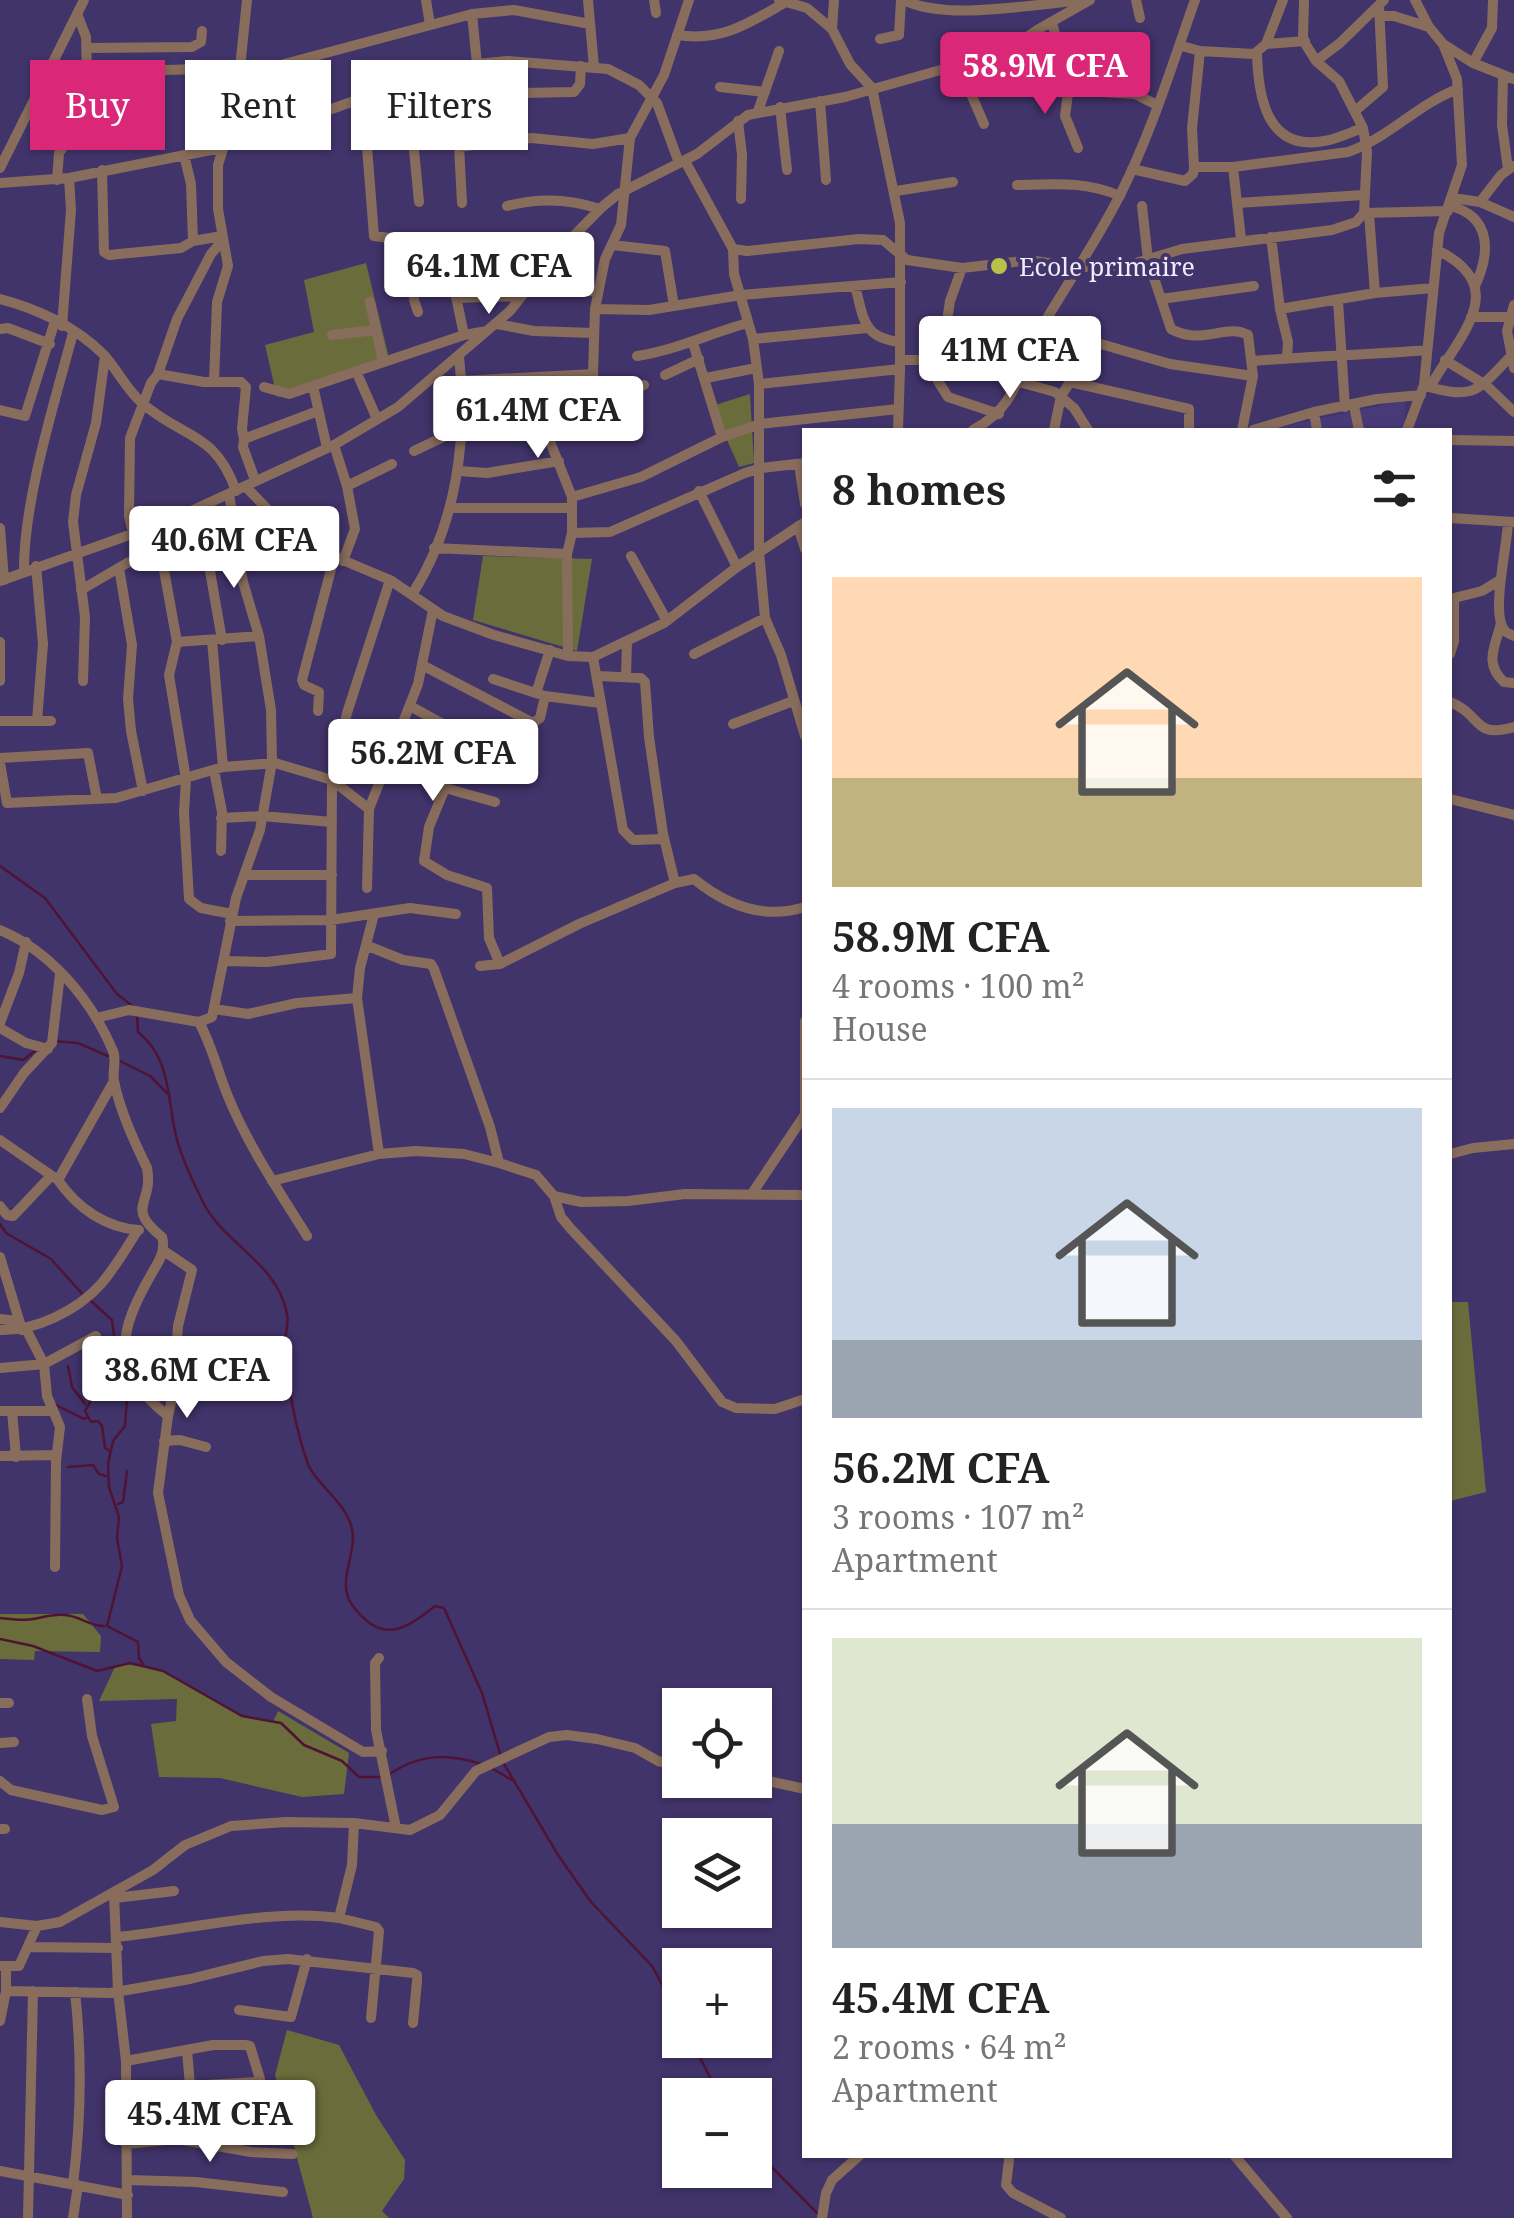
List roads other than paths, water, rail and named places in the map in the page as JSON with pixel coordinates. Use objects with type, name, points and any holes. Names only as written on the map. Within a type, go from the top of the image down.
[{"type":"street","points":[[0,168],[3,152],[84,0]]},
{"type":"street","points":[[241,60],[247,0]]},
{"type":"street","points":[[426,0],[430,25]]},
{"type":"street","points":[[588,0],[594,67]]},
{"type":"street","points":[[654,0],[656,13]]},
{"type":"street","points":[[596,404],[595,309],[621,225],[630,138],[664,76],[689,0]]},
{"type":"street","points":[[832,29],[834,0]]},
{"type":"street","points":[[880,39],[899,35],[902,0],[919,6],[1089,0]]},
{"type":"street","points":[[0,528],[2,581],[132,534],[331,447],[398,408],[492,328],[600,209],[624,191],[682,162],[738,121],[758,111],[820,101],[1000,56],[1089,0]]},
{"type":"street","points":[[1136,0],[1140,18]]},
{"type":"street","points":[[962,268],[950,302],[938,381],[948,397],[993,421],[1018,382],[1039,332],[1120,196],[1182,46],[1195,0]]},
{"type":"street","points":[[1283,0],[1262,48],[1260,98],[1267,114],[1279,130],[1312,142],[1363,128]]},
{"type":"street","points":[[1304,0],[1305,41],[1316,61],[1339,81],[1363,128],[1363,195],[1375,293]]},
{"type":"street","points":[[1414,0],[1454,67],[1462,165],[1436,250],[1425,389]]},
{"type":"street","points":[[1474,63],[1492,28],[1493,0]]},
{"type":"street","points":[[676,35],[725,35],[747,27],[786,1],[807,8],[832,29],[850,64],[872,88],[877,124],[896,191],[901,257],[898,428]]},
{"type":"street","points":[[1316,61],[1381,7]]},
{"type":"street","points":[[1381,7],[1394,16],[1428,27]]},
{"type":"street","points":[[1355,110],[1383,87],[1381,7]]},
{"type":"street","points":[[298,60],[472,14],[514,10],[590,24]]},
{"type":"street","points":[[472,14],[477,60]]},
{"type":"street","points":[[78,16],[84,28],[87,60]]},
{"type":"street","points":[[1052,22],[1069,86],[1084,91],[1135,94],[1157,105]]},
{"type":"street","points":[[87,48],[192,47],[201,42],[202,31]]},
{"type":"street","points":[[1182,46],[1245,55],[1305,41]]},
{"type":"street","points":[[1443,44],[1474,63],[1509,77],[1502,125],[1511,167],[1480,202]]},
{"type":"street","points":[[758,111],[779,51]]},
{"type":"street","points":[[1132,169],[1185,180],[1192,174],[1200,51]]},
{"type":"street","points":[[528,62],[619,73],[651,95],[682,162],[732,249],[759,384],[760,552],[765,618],[781,655],[802,726]]},
{"type":"street","points":[[528,93],[574,92],[580,84],[581,66]]},
{"type":"street","points":[[959,66],[984,124]]},
{"type":"street","points":[[720,86],[764,92]]},
{"type":"street","points":[[1069,86],[1065,116],[1078,148]]},
{"type":"street","points":[[1194,167],[1233,168],[1348,152],[1366,146],[1417,108],[1458,89]]},
{"type":"street","points":[[820,101],[826,180]]},
{"type":"street","points":[[780,107],[786,170]]},
{"type":"street","points":[[738,121],[741,199]]},
{"type":"street","points":[[528,138],[593,144],[630,138]]},
{"type":"street","points":[[0,410],[25,416],[59,323],[71,210],[61,150]]},
{"type":"street","points":[[0,183],[63,179],[210,150]]},
{"type":"street","points":[[214,382],[217,302],[228,266],[217,176],[224,150]]},
{"type":"street","points":[[367,150],[372,234],[378,238],[551,260]]},
{"type":"street","points":[[414,150],[419,202]]},
{"type":"street","points":[[458,150],[462,203]]},
{"type":"street","points":[[184,155],[191,184],[193,240]]},
{"type":"street","points":[[1233,168],[1241,239]]},
{"type":"street","points":[[102,170],[104,252],[108,255],[181,248],[193,240],[222,238]]},
{"type":"street","points":[[896,191],[953,182]]},
{"type":"street","points":[[1018,185],[1082,184],[1120,196]]},
{"type":"street","points":[[1238,204],[1363,195]]},
{"type":"street","points":[[507,206],[557,201],[600,209]]},
{"type":"street","points":[[732,249],[883,240],[901,257],[962,268],[1030,260],[1078,269],[1126,266],[1182,248],[1345,226],[1366,214],[1480,202],[1514,217]]},
{"type":"street","points":[[1450,205],[1473,216],[1484,231],[1484,259],[1475,286]]},
{"type":"street","points":[[1142,206],[1148,260],[1171,329],[1190,338],[1245,331],[1253,376],[1243,428]]},
{"type":"street","points":[[1271,237],[1288,342],[1286,358]]},
{"type":"street","points":[[139,558],[129,516],[131,431],[158,374],[176,319],[222,238]]},
{"type":"street","points":[[412,243],[418,312]]},
{"type":"street","points":[[612,245],[665,252],[674,306]]},
{"type":"street","points":[[454,248],[456,298],[464,335]]},
{"type":"street","points":[[1409,428],[1425,389],[1478,304],[1475,286],[1456,259],[1436,250]]},
{"type":"street","points":[[491,252],[489,275],[498,297]]},
{"type":"street","points":[[534,282],[598,292]]},
{"type":"street","points":[[595,309],[649,310],[741,296],[901,282]]},
{"type":"street","points":[[855,286],[866,328],[876,338],[900,342]]},
{"type":"street","points":[[1161,299],[1254,286]]},
{"type":"street","points":[[1280,310],[1375,293],[1433,288]]},
{"type":"street","points":[[456,298],[522,296]]},
{"type":"street","points":[[0,299],[28,306],[105,356],[144,404],[211,446],[241,488],[314,548],[390,580],[414,593],[432,610],[494,636],[568,656],[592,657],[668,621],[737,567],[802,524]]},
{"type":"street","points":[[1338,301],[1350,406],[1358,428]]},
{"type":"street","points":[[370,302],[383,362]]},
{"type":"street","points":[[1259,428],[1425,389],[1466,392],[1485,385],[1513,364],[1510,320],[1514,305]]},
{"type":"street","points":[[1471,316],[1510,320]]},
{"type":"street","points":[[637,356],[693,343],[712,332],[748,323]]},
{"type":"street","points":[[975,325],[1039,332],[1170,364],[1253,376]]},
{"type":"street","points":[[0,329],[8,328],[50,344]]},
{"type":"street","points":[[264,386],[288,394],[492,328],[593,332]]},
{"type":"street","points":[[752,339],[866,328]]},
{"type":"street","points":[[332,336],[376,330]]},
{"type":"street","points":[[24,572],[38,474],[74,333]]},
{"type":"street","points":[[693,343],[722,437]]},
{"type":"street","points":[[1253,361],[1426,350]]},
{"type":"street","points":[[84,681],[85,617],[73,522],[76,495],[96,423],[105,356]]},
{"type":"street","points":[[414,593],[452,508],[459,471],[460,356]]},
{"type":"street","points":[[665,375],[699,359]]},
{"type":"street","points":[[759,384],[941,360],[1062,396],[1086,428]]},
{"type":"street","points":[[1446,360],[1485,385],[1514,412]]},
{"type":"street","points":[[706,378],[756,368]]},
{"type":"street","points":[[356,370],[378,419]]},
{"type":"street","points":[[96,1018],[129,1010],[199,1022],[212,1017],[231,918],[252,856],[271,772],[272,722],[238,537],[246,387],[242,382],[158,374]]},
{"type":"street","points":[[460,381],[593,374]]},
{"type":"street","points":[[1054,428],[1066,384],[1070,382],[1189,409],[1189,428]]},
{"type":"street","points":[[414,451],[460,425],[543,424],[644,385]]},
{"type":"street","points":[[313,386],[318,411],[347,486],[355,529],[338,559],[302,680],[319,692],[318,711]]},
{"type":"street","points":[[452,508],[572,503],[760,424],[898,409]]},
{"type":"street","points":[[244,440],[318,411]]},
{"type":"street","points":[[1314,412],[1317,428]]},
{"type":"street","points":[[543,424],[572,503],[567,554],[568,656]]},
{"type":"street","points":[[1452,440],[1514,441]]},
{"type":"street","points":[[459,471],[487,473],[559,461]]},
{"type":"street","points":[[347,486],[392,464]]},
{"type":"street","points":[[572,533],[610,532],[699,491],[761,468],[802,464]]},
{"type":"street","points":[[699,491],[737,567]]},
{"type":"street","points":[[1452,518],[1511,522],[1500,580],[1501,622],[1492,648],[1492,666],[1504,682],[1514,683]]},
{"type":"street","points":[[221,851],[217,640],[206,548],[238,537]]},
{"type":"street","points":[[434,548],[567,554]]},
{"type":"street","points":[[81,590],[139,558],[159,552],[177,642],[169,675],[186,779],[189,899],[201,908],[231,918],[332,920],[410,908],[456,914]]},
{"type":"street","points":[[631,556],[668,621]]},
{"type":"street","points":[[36,566],[43,644],[37,721]]},
{"type":"street","points":[[119,568],[132,645],[128,699],[131,730],[144,791]]},
{"type":"street","points":[[224,961],[247,963],[331,954],[332,780],[347,713],[390,580]]},
{"type":"street","points":[[1452,648],[1454,598],[1482,592],[1500,580]]},
{"type":"street","points":[[368,888],[370,809],[410,706],[432,610]]},
{"type":"street","points":[[694,654],[765,618]]},
{"type":"street","points":[[1501,622],[1505,631],[1514,636]]},
{"type":"street","points":[[177,642],[259,636]]},
{"type":"street","points":[[0,642],[0,681]]},
{"type":"street","points":[[626,676],[627,642]]},
{"type":"street","points":[[422,665],[533,724],[540,718],[540,694],[550,650]]},
{"type":"street","points":[[592,657],[623,830],[633,840],[664,840]]},
{"type":"street","points":[[598,676],[626,676],[645,682],[645,712],[664,840],[675,883]]},
{"type":"street","points":[[493,679],[540,694],[600,703]]},
{"type":"street","points":[[733,724],[794,701]]},
{"type":"street","points":[[1452,703],[1486,731],[1514,728]]},
{"type":"street","points":[[410,706],[512,762]]},
{"type":"street","points":[[0,721],[50,721]]},
{"type":"street","points":[[422,776],[452,729]]},
{"type":"street","points":[[98,800],[88,753],[0,761],[8,803],[98,800],[219,769],[274,763],[332,780],[370,809]]},
{"type":"street","points":[[386,762],[445,788],[495,802]]},
{"type":"street","points":[[445,788],[429,826],[424,861],[447,875],[487,888],[490,938],[500,964]]},
{"type":"street","points":[[1452,800],[1514,815]]},
{"type":"street","points":[[221,818],[262,816],[332,822]]},
{"type":"street","points":[[244,875],[332,875]]},
{"type":"street","points":[[480,966],[500,964],[579,924],[675,883],[694,879],[718,896],[759,913],[802,908]]},
{"type":"street","points":[[374,914],[360,968],[358,998],[379,1154]]},
{"type":"street","points":[[0,930],[26,942],[78,989],[115,1054],[114,1081],[149,1178],[141,1212],[152,1230],[162,1237],[164,1252],[134,1306],[124,1341],[139,1387],[168,1416]]},
{"type":"street","points":[[26,942],[5,998],[0,1026],[26,1043],[48,1050]]},
{"type":"street","points":[[368,946],[403,960],[431,964],[434,969],[490,1127],[498,1163]]},
{"type":"street","points":[[0,1108],[24,1073],[52,1044],[60,974]]},
{"type":"street","points":[[214,1008],[248,1014],[358,998]]},
{"type":"street","points":[[199,1022],[212,1045],[228,1096],[272,1181],[308,1236]]},
{"type":"street","points":[[0,1206],[6,1214],[14,1216],[54,1178],[114,1081]]},
{"type":"street","points":[[753,1192],[802,1123]]},
{"type":"street","points":[[0,1140],[54,1178],[89,1212],[123,1229],[152,1230]]},
{"type":"street","points":[[1452,1153],[1514,1144]]},
{"type":"street","points":[[272,1181],[379,1154],[416,1151],[464,1154],[536,1176],[554,1196],[561,1217],[676,1342],[722,1402],[736,1408],[774,1409],[802,1400]]},
{"type":"street","points":[[554,1196],[598,1202],[685,1194],[753,1192],[802,1196]]},
{"type":"street","points":[[0,1330],[23,1327],[79,1302],[100,1284],[138,1230]]},
{"type":"street","points":[[164,1252],[192,1270],[178,1326],[173,1394],[158,1478],[159,1502],[179,1595],[190,1620],[226,1662],[271,1696],[362,1752],[382,1751]]},
{"type":"street","points":[[0,1256],[23,1327],[44,1364],[52,1411],[60,1427],[55,1567]]},
{"type":"street","points":[[0,1319],[23,1327]]},
{"type":"street","points":[[0,1368],[44,1364],[96,1336]]},
{"type":"street","points":[[16,1457],[6,1411],[52,1411]]},
{"type":"street","points":[[164,1441],[206,1446]]},
{"type":"street","points":[[0,1456],[56,1455]]},
{"type":"street","points":[[379,1658],[375,1663],[375,1715],[396,1828]]},
{"type":"street","points":[[0,1781],[11,1790],[102,1810],[114,1807],[92,1736],[87,1698]]},
{"type":"street","points":[[0,1922],[37,1926],[60,1922],[114,1896],[185,1845],[232,1826],[272,1822],[354,1823],[410,1830],[440,1816],[476,1771],[549,1737],[598,1738],[634,1748],[662,1762]]},
{"type":"street","points":[[0,1743],[14,1742]]},
{"type":"street","points":[[772,1782],[802,1788]]},
{"type":"street","points":[[339,1918],[352,1865],[354,1823]]},
{"type":"street","points":[[114,1896],[174,1891]]},
{"type":"street","points":[[114,1896],[126,2061],[127,2218]]},
{"type":"street","points":[[29,1947],[118,1943],[269,1916],[310,1914],[339,1918],[379,1931],[371,2018]]},
{"type":"street","points":[[0,2018],[6,1991],[3,1966],[19,1966],[37,1926]]},
{"type":"street","points":[[239,2010],[291,2017],[307,1959]]},
{"type":"street","points":[[6,1991],[118,1991],[263,1961],[307,1959],[417,1975],[413,2023]]},
{"type":"street","points":[[28,2218],[34,1991]]},
{"type":"street","points":[[73,2218],[81,2046],[75,1992]]},
{"type":"street","points":[[124,2100],[190,2086],[258,2082],[258,2066],[250,2046],[212,2045],[126,2061]]},
{"type":"street","points":[[186,2050],[190,2086]]},
{"type":"street","points":[[208,2085],[210,2144]]},
{"type":"street","points":[[126,2144],[177,2139],[251,2152],[294,2154]]},
{"type":"street","points":[[822,2218],[832,2180],[857,2158]]},
{"type":"street","points":[[1010,2158],[1006,2185],[1013,2193],[1061,2218]]},
{"type":"street","points":[[1237,2158],[1287,2218]]},
{"type":"street","points":[[0,2170],[128,2195]]},
{"type":"street","points":[[128,2180],[196,2182],[283,2192]]},
{"type":"waterway","points":[[0,866],[45,898],[117,994],[131,1005]]},
{"type":"waterway","points":[[137,1016],[138,1032],[149,1042],[162,1066],[178,1144],[202,1200],[222,1229],[261,1266],[281,1296],[287,1318],[285,1344],[290,1388],[304,1451],[312,1471],[351,1525],[348,1597],[363,1618],[383,1629],[403,1627],[435,1606],[444,1608],[482,1693],[501,1757]]},
{"type":"waterway","points":[[54,1041],[78,1043],[108,1056]]},
{"type":"waterway","points":[[0,1056],[23,1060],[35,1051]]},
{"type":"waterway","points":[[120,1061],[150,1076],[170,1096]]},
{"type":"waterway","points":[[0,1224],[6,1233],[51,1259],[85,1297]]},
{"type":"waterway","points":[[91,1301],[112,1320],[115,1343],[120,1350],[117,1370],[127,1398],[125,1426],[113,1441],[108,1464],[109,1487],[119,1517],[117,1538],[122,1566],[107,1626],[138,1642],[143,1664]]},
{"type":"waterway","points":[[216,1345],[264,1369],[275,1385],[290,1389]]},
{"type":"waterway","points":[[68,1366],[72,1387],[85,1404]]},
{"type":"waterway","points":[[94,1374],[92,1399],[85,1411],[91,1422],[98,1421],[102,1426],[105,1448],[110,1451]]},
{"type":"waterway","points":[[56,1405],[84,1419],[88,1417]]},
{"type":"waterway","points":[[68,1467],[93,1465],[106,1476]]},
{"type":"waterway","points":[[118,1504],[123,1502],[127,1471]]},
{"type":"waterway","points":[[0,1618],[25,1620],[65,1615],[104,1626]]},
{"type":"waterway","points":[[0,1639],[33,1646],[97,1671],[130,1663],[163,1671],[242,1716],[281,1723],[304,1745],[342,1761],[359,1777],[382,1777]]},
{"type":"waterway","points":[[390,1774],[412,1762],[434,1757],[481,1764]]},
{"type":"waterway","points":[[504,1764],[591,1902],[652,1966],[662,1984]]},
{"type":"waterway","points":[[493,1769],[512,1780]]},
{"type":"waterway","points":[[700,2058],[710,2078]]},
{"type":"waterway","points":[[772,2167],[817,2213]]},
{"type":"place","name":"Ecole primaire","points":[[999,266]]}]
